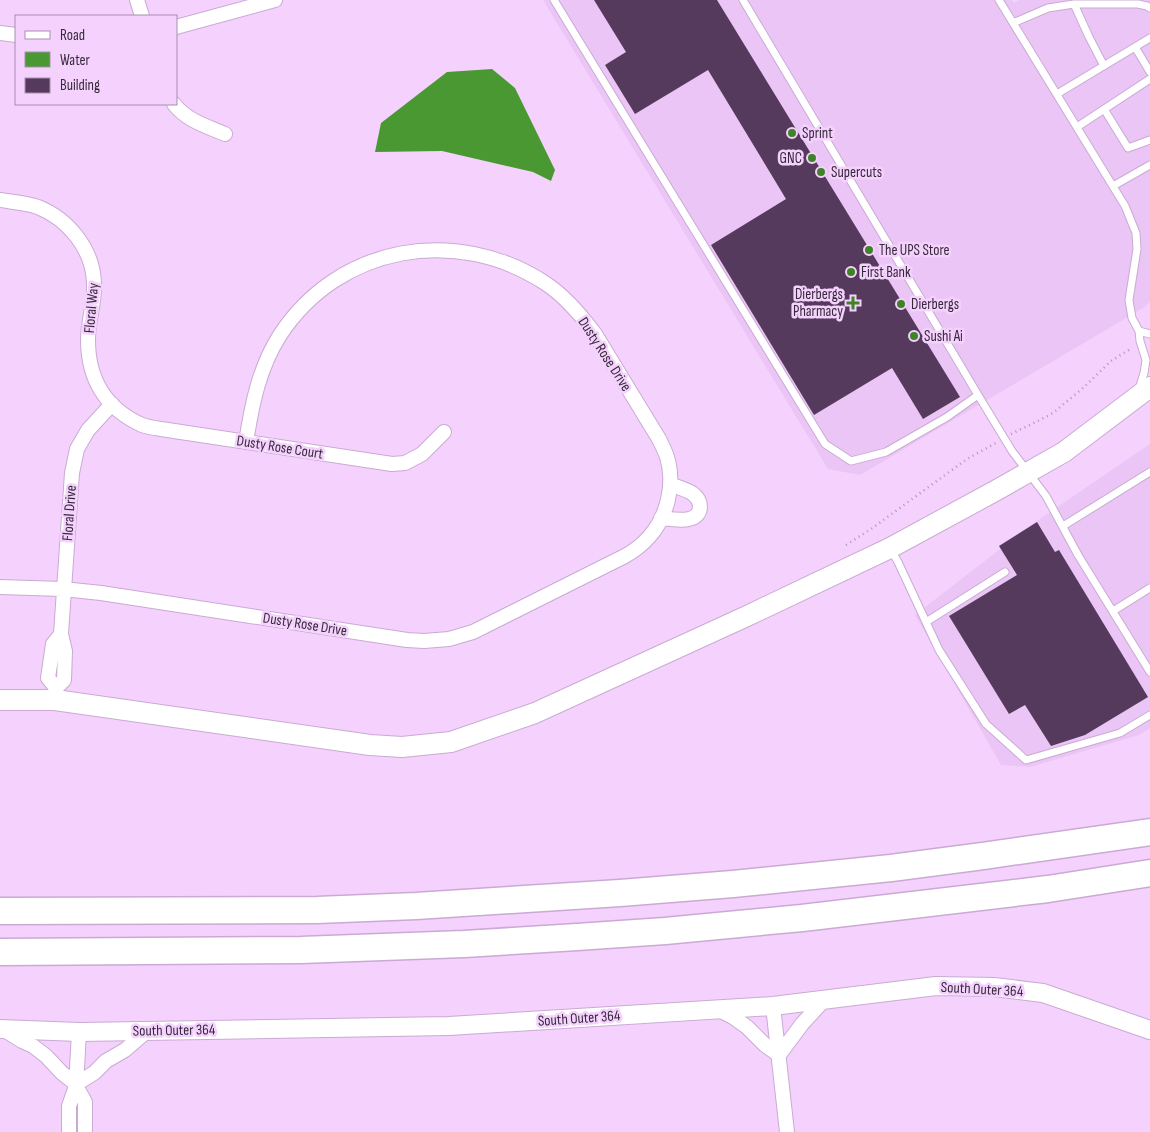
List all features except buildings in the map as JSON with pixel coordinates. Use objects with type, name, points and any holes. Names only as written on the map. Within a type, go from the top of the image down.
[{"type":"highway","points":[[983,856],[1055,836],[1150,818]]},
{"type":"highway","points":[[0,911],[317,910],[456,904],[620,893],[891,868],[1150,832]]},
{"type":"highway","points":[[0,952],[301,950],[464,944],[665,931],[802,918],[1048,889],[1150,873]]},
{"type":"highway","points":[[1048,889],[1150,892]]},
{"type":"main road","points":[[0,700],[55,694],[370,745],[402,747],[451,742],[535,713],[890,548],[1064,452],[1143,395]]},
{"type":"street","points":[[138,0],[142,15]]},
{"type":"street","points":[[178,26],[274,0]]},
{"type":"street","points":[[0,33],[15,35]]},
{"type":"street","points":[[175,105],[196,123],[225,134]]},
{"type":"street","name":"Floral Way","points":[[0,200],[38,208],[59,219],[74,232],[84,247],[91,263],[94,281],[88,339],[89,361],[95,380],[104,396],[112,404]]},
{"type":"street","name":"Dusty Rose Drive","points":[[0,587],[63,589],[101,593],[406,640],[449,639],[473,632],[625,556],[639,547],[658,526],[669,494],[670,474],[667,456],[659,439],[595,334],[583,318],[558,292],[530,274],[498,260],[479,254],[463,252],[428,250],[372,261],[335,280],[305,304],[280,334],[263,367],[252,403],[246,442]]},
{"type":"street","name":"Dusty Rose Court","points":[[112,404],[128,417],[144,426],[392,464],[405,464],[422,454],[444,432]]},
{"type":"street","name":"Floral Drive","points":[[55,694],[48,678],[54,644],[61,634],[72,473],[77,449],[88,430],[112,404]]},
{"type":"street","points":[[661,518],[690,519],[697,515],[700,510],[700,504],[693,494],[670,484]]},
{"type":"street","name":"South Outer 364","points":[[1,1029],[78,1032],[449,1026],[773,1006],[936,986],[994,987],[1044,993],[1150,1030]]},
{"type":"street","points":[[779,1054],[802,1024],[824,1000]]},
{"type":"street","points":[[773,1006],[787,1132]]},
{"type":"street","points":[[717,1010],[733,1017],[747,1027],[765,1045],[779,1054]]},
{"type":"street","points":[[1,1029],[33,1046],[76,1085],[86,1102],[85,1132]]},
{"type":"street","points":[[76,1085],[148,1031]]},
{"type":"street","points":[[69,1132],[69,1106],[76,1085],[78,1032]]},
{"type":"lane","points":[[554,0],[824,444],[851,461],[886,452],[947,417],[978,395]]},
{"type":"lane","points":[[743,0],[978,395],[1012,451],[1046,496],[1078,555],[1150,672]]},
{"type":"lane","points":[[998,0],[1113,186],[1129,214],[1136,233],[1137,249],[1130,300],[1132,318],[1139,331],[1146,360],[1143,395]]},
{"type":"lane","points":[[1013,23],[1048,8],[1074,4],[1138,4],[1150,8]]},
{"type":"lane","points":[[1074,4],[1104,66]]},
{"type":"lane","points":[[1056,94],[1150,38]]},
{"type":"lane","points":[[1135,47],[1150,72]]},
{"type":"lane","points":[[1077,127],[1150,80]]},
{"type":"lane","points":[[1104,109],[1128,148],[1150,140]]},
{"type":"lane","points":[[1113,186],[1150,165]]},
{"type":"lane","points":[[1139,331],[1150,334]]},
{"type":"lane","points":[[1062,526],[1150,472]]},
{"type":"lane","points":[[890,548],[939,650],[986,724],[1026,760],[1120,733],[1150,715]]},
{"type":"lane","points":[[926,622],[1005,572]]},
{"type":"lane","points":[[1113,611],[1150,588]]},
{"type":"shaded area","points":[[543,0],[1012,0],[1014,3],[1019,0],[1150,0],[1150,302],[1143,308],[860,475],[828,469]]},
{"type":"shaded area","points":[[1150,444],[1150,728],[1139,735],[1030,767],[1001,765],[915,615],[1034,523]]},
{"type":"water","points":[[492,69],[515,88],[555,170],[551,181],[533,172],[442,151],[375,152],[381,123],[447,72]]},
{"type":"place","name":"Sprint","points":[[792,133]]},
{"type":"place","name":"GNC","points":[[812,158]]},
{"type":"place","name":"Supercuts","points":[[821,172]]},
{"type":"place","name":"The UPS Store","points":[[869,250]]},
{"type":"place","name":"First Bank","points":[[851,272]]},
{"type":"place","name":"Dierbergs Pharmacy","points":[[853,303]]},
{"type":"place","name":"Dierbergs","points":[[901,304]]},
{"type":"place","name":"Sushi Ai","points":[[914,336]]}]
